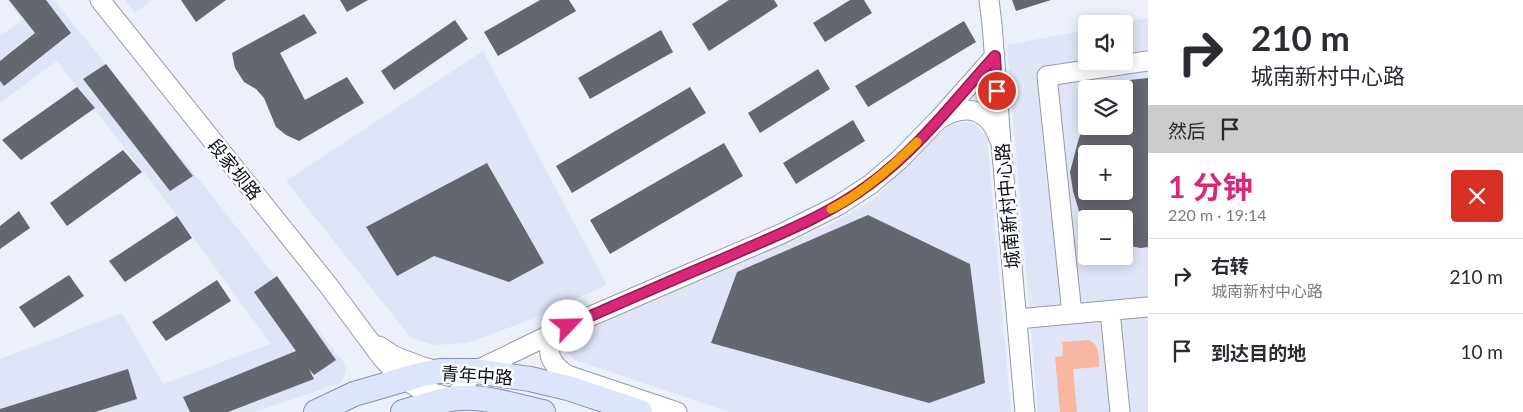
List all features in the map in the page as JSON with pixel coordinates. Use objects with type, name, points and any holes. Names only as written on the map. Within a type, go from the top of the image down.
[{"type":"main road","name":"青年中路","points":[[316,412],[354,394],[431,372],[475,372],[530,379],[568,388],[640,412]]},
{"type":"main road","points":[[475,372],[510,384],[534,400],[547,412]]},
{"type":"main road","name":"青年中路","points":[[403,412],[453,398],[485,399],[543,412]]},
{"type":"main road","points":[[485,399],[508,412]]},
{"type":"street","name":"段家坝路","points":[[100,0],[328,286],[383,359],[397,374],[421,390],[453,398]]},
{"type":"street","name":"城南新村中心路","points":[[989,0],[1025,412]]},
{"type":"street","points":[[453,398],[475,372],[557,332],[781,234],[839,205],[871,184],[899,160],[939,119],[995,56]]},
{"type":"street","points":[[1072,314],[1047,76],[1148,61]]},
{"type":"street","points":[[939,119],[950,112],[961,109],[978,112],[986,117],[994,126],[1001,143]]},
{"type":"street","points":[[1017,319],[1148,307]]},
{"type":"street","points":[[1110,311],[1120,412]]},
{"type":"street","points":[[557,332],[552,339],[551,360],[557,368],[567,375],[677,412]]},
{"type":"street","name":"段家坝路","points":[[369,340],[392,361],[431,372],[453,398]]},
{"type":"shaded area","points":[[7,0],[54,0],[345,364],[346,372],[340,383],[255,412],[0,412],[0,359],[122,313],[163,384],[271,344],[172,209],[57,61],[0,103],[0,36],[22,20]]},
{"type":"shaded area","points":[[125,0],[152,0],[135,13]]},
{"type":"shaded area","points":[[1148,18],[1148,412],[1038,412],[1007,45],[1078,32],[1078,70],[1133,70],[1133,21]]},
{"type":"shaded area","points":[[483,51],[607,285],[522,323],[467,343],[434,345],[411,338],[286,181]]},
{"type":"shaded area","points":[[965,122],[976,125],[987,138],[1011,412],[729,412],[575,360],[566,351],[564,346],[573,333],[825,227],[848,215],[877,197],[912,157],[951,125]]},
{"type":"shaded area","points":[[1089,340],[1097,348],[1099,367],[1073,369],[1077,412],[1060,412],[1055,357],[1063,356],[1062,342]]},
{"type":"building","points":[[9,0],[46,0],[71,33],[4,86],[0,81],[0,61],[35,33]]},
{"type":"building","points":[[181,0],[226,0],[196,22]]},
{"type":"building","points":[[340,0],[368,0],[347,12]]},
{"type":"building","points":[[540,0],[569,0],[576,11],[498,56],[484,32]]},
{"type":"building","points":[[729,0],[774,0],[778,6],[709,51],[692,24]]},
{"type":"building","points":[[850,0],[864,0],[872,13],[825,42],[813,23]]},
{"type":"building","points":[[1012,0],[1051,0],[1016,11]]},
{"type":"building","points":[[304,14],[317,33],[280,53],[305,100],[347,77],[364,103],[299,141],[286,135],[276,127],[264,98],[256,89],[244,82],[235,68],[232,53]]},
{"type":"building","points":[[455,20],[468,39],[394,90],[381,71]]},
{"type":"building","points":[[964,21],[976,42],[868,107],[855,86]]},
{"type":"building","points":[[661,30],[673,52],[590,99],[578,78]]},
{"type":"building","points":[[106,64],[193,176],[170,191],[83,79]]},
{"type":"building","points":[[818,69],[830,89],[760,133],[748,113]]},
{"type":"building","points":[[1148,78],[1148,247],[1133,247],[1133,210],[1079,210],[1070,172],[1080,135],[1133,135],[1133,80],[1129,80]]},
{"type":"building","points":[[77,87],[95,108],[21,160],[2,140]]},
{"type":"building","points":[[690,87],[706,113],[572,193],[556,166]]},
{"type":"building","points":[[853,120],[865,141],[796,184],[783,163]]},
{"type":"building","points":[[724,143],[743,176],[610,254],[590,220]]},
{"type":"building","points":[[123,150],[142,172],[67,226],[50,203]]},
{"type":"building","points":[[487,163],[544,263],[509,282],[434,256],[397,276],[366,227]]},
{"type":"building","points":[[19,211],[30,228],[0,249],[0,226]]},
{"type":"building","points":[[868,215],[970,264],[985,383],[929,403],[711,343],[737,272]]},
{"type":"building","points":[[177,216],[192,238],[125,282],[109,261]]},
{"type":"building","points":[[69,275],[84,296],[34,328],[19,307]]},
{"type":"building","points":[[277,276],[336,360],[314,375],[309,369],[314,379],[228,412],[190,412],[183,397],[296,351],[254,292]]},
{"type":"building","points":[[217,280],[231,301],[166,341],[152,322]]},
{"type":"building","points":[[128,369],[137,399],[95,412],[0,412],[0,409]]},
{"type":"slow traffic","points":[[831,209],[871,184],[917,142]]},
{"type":"route","points":[[568,326],[781,234],[839,205],[871,184],[899,160],[939,119],[995,56],[997,91]]}]
